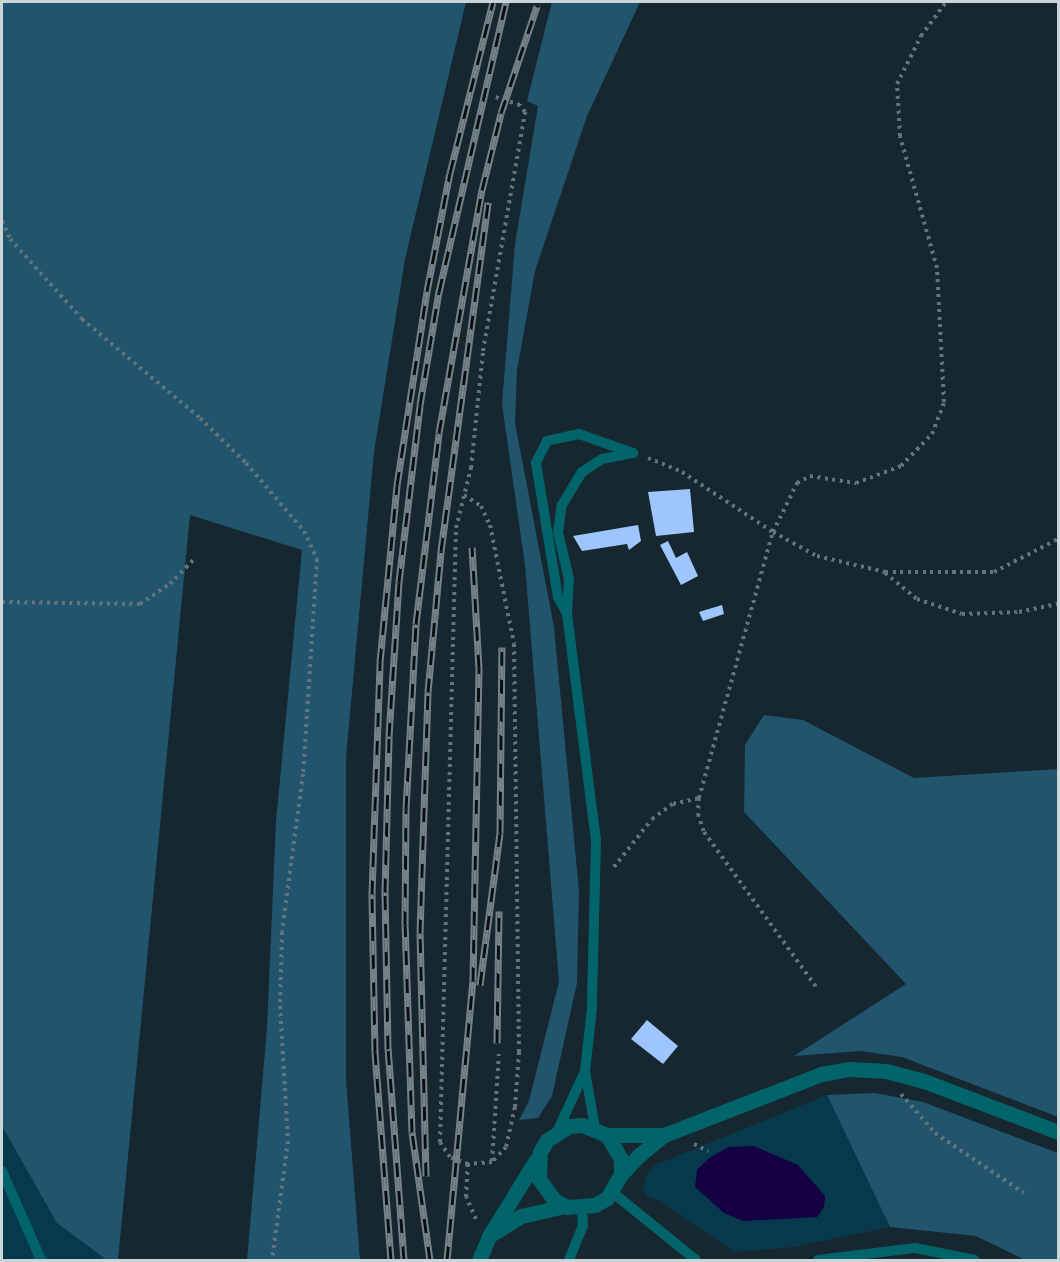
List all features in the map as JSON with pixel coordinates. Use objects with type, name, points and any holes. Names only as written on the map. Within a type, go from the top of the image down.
[{"type":"street","points":[[489,1236],[521,1215],[554,1206],[596,1205],[612,1192],[621,1174],[664,1135],[821,1074],[849,1069],[886,1071],[924,1081],[1059,1132]]},
{"type":"street","points":[[479,1260],[489,1236],[512,1204],[540,1152],[556,1132],[569,1126],[601,1132],[664,1135]]},
{"type":"street","points":[[601,1132],[621,1160],[621,1174]]},
{"type":"street","points":[[540,1152],[538,1165],[542,1184],[555,1201],[575,1207]]},
{"type":"lane","points":[[567,614],[554,579],[536,463],[539,451],[547,441],[560,436],[579,434],[633,453]]},
{"type":"lane","points":[[556,1132],[585,1071],[592,1008],[596,889],[596,839],[567,614],[569,579],[558,532],[562,505],[582,472],[602,459],[633,453]]},
{"type":"lane","points":[[585,1071],[601,1132]]},
{"type":"lane","points":[[2,1171],[41,1260]]},
{"type":"lane","points":[[612,1192],[696,1260]]},
{"type":"lane","points":[[569,1260],[583,1226],[575,1207]]},
{"type":"lane","points":[[818,1260],[915,1248],[975,1260]]},
{"type":"path","points":[[816,987],[704,832],[698,814],[699,798],[772,532],[797,483],[810,477],[856,483],[901,466],[932,434],[944,402],[937,268],[900,136],[897,84],[921,36],[946,2]]},
{"type":"path","points":[[464,495],[481,506],[490,525],[514,645],[519,1053],[512,1128],[506,1147],[492,1162],[468,1164],[450,1157],[440,1142],[456,528],[464,495],[471,468],[483,351],[525,112],[520,105],[495,97]]},
{"type":"path","points":[[2,221],[10,239],[82,319],[200,418],[246,463],[304,531],[317,559],[303,774],[282,932],[280,1006],[288,1141],[272,1260]]},
{"type":"path","points":[[633,453],[682,471],[772,532],[817,556],[885,572],[994,572],[1059,539]]},
{"type":"path","points":[[2,602],[140,604],[170,584],[194,559]]},
{"type":"path","points":[[885,572],[918,599],[962,614],[1020,612],[1059,604]]},
{"type":"path","points":[[596,889],[652,819],[673,804],[699,798]]},
{"type":"path","points":[[492,1162],[499,1054]]},
{"type":"path","points":[[886,1071],[909,1108],[935,1133],[1024,1193]]},
{"type":"path","points":[[468,1164],[466,1197],[489,1236]]},
{"type":"shaded area","points":[[2,2],[466,2],[405,259],[374,452],[346,757],[346,1079],[360,1260],[247,1260],[267,1028],[276,821],[302,550],[190,515],[118,1260],[107,1260],[57,1223],[2,1126]]},
{"type":"shaded area","points":[[552,2],[640,2],[587,116],[535,271],[517,370],[515,423],[554,627],[579,891],[577,983],[552,1096],[538,1118],[519,1120],[529,1101],[559,982],[525,565],[502,404],[515,244],[538,106],[527,101]]},
{"type":"shaded area","points":[[764,715],[803,720],[914,778],[1058,769],[1058,1117],[902,1057],[861,1051],[794,1056],[906,984],[744,812],[745,745]]},
{"type":"shaded area","points":[[875,1093],[923,1102],[1058,1153],[1058,1260],[1025,1260],[976,1236],[890,1227],[827,1095]]},
{"type":"shaded area","points":[[827,1095],[890,1227],[793,1247],[735,1252],[658,1200],[646,1196],[643,1188],[646,1176],[655,1165]]},
{"type":"shaded area","points":[[2,1126],[57,1222],[107,1260],[2,1260]]},
{"type":"shaded area","points":[[754,1146],[798,1165],[825,1196],[824,1207],[817,1217],[743,1221],[724,1213],[695,1187],[697,1170],[709,1158],[729,1147]]},
{"type":"building","points":[[690,489],[694,532],[656,536],[648,492]]},
{"type":"building","points":[[638,525],[641,541],[629,550],[627,544],[582,551],[573,536]]},
{"type":"building","points":[[668,541],[676,558],[687,552],[698,576],[681,585],[660,545]]},
{"type":"building","points":[[722,605],[724,614],[703,621],[699,612]]},
{"type":"building","points":[[647,1020],[678,1046],[663,1064],[631,1039]]},
{"type":"railway","points":[[391,1260],[375,1052],[372,894],[380,662],[397,485],[427,291],[450,173],[493,2]]},
{"type":"railway","points":[[404,1260],[388,1049],[385,892],[389,736],[399,582],[420,405],[439,292],[506,2]]},
{"type":"railway","points":[[430,1260],[412,1132],[405,925],[406,809],[416,624],[439,433],[482,190],[501,113],[537,6]]},
{"type":"railway","points":[[426,1176],[420,933],[428,692],[441,551],[488,202]]},
{"type":"railway","points":[[447,1260],[473,981],[479,668],[472,547]]},
{"type":"railway","points":[[480,985],[500,833],[502,647]]},
{"type":"railway","points":[[497,1043],[499,911]]}]
